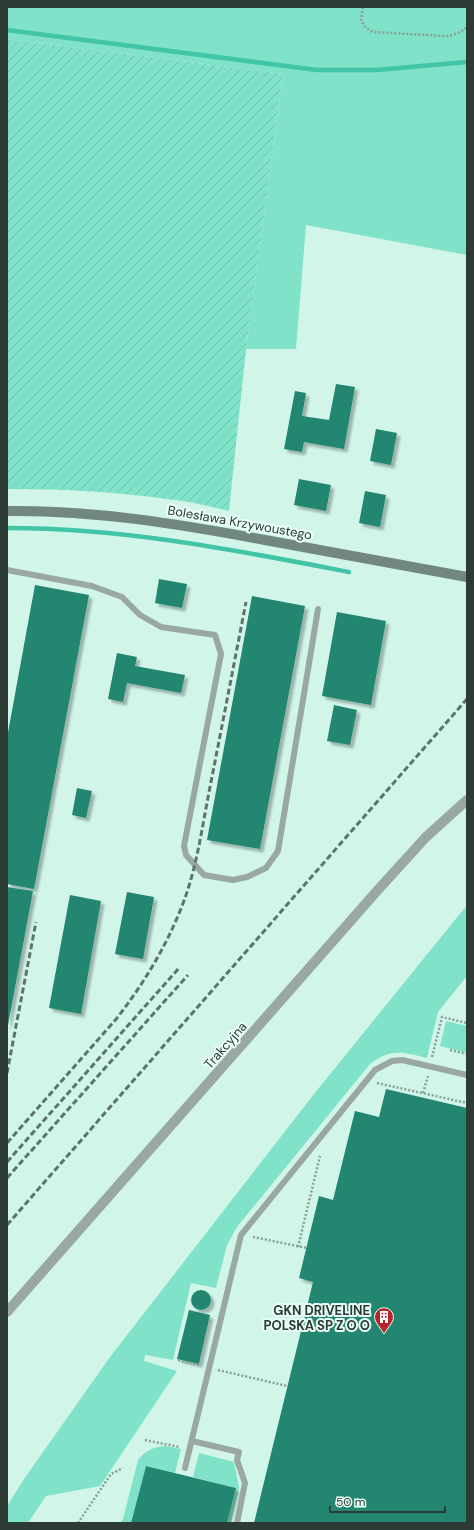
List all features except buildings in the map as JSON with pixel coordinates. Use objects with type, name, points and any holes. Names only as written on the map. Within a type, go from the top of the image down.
[{"type":"street","name":"Bolesława Krzywoustego","points":[[7,511],[96,514],[148,519],[467,577]]},
{"type":"street","name":"Trakcyjna","points":[[7,1312],[376,892],[426,838],[467,800]]},
{"type":"lane","points":[[7,570],[92,586],[122,598],[140,615],[161,627],[215,636],[221,654],[184,846],[186,855],[204,875],[233,880],[247,878],[266,868],[278,851],[318,609]]},
{"type":"lane","points":[[185,1468],[242,1235],[375,1070],[392,1061],[402,1060],[467,1075]]},
{"type":"lane","points":[[192,1441],[239,1452],[237,1460],[245,1483],[237,1523]]},
{"type":"path","points":[[363,7],[361,20],[365,27],[373,32],[452,36],[461,32],[467,27]]},
{"type":"path","points":[[423,1093],[442,1017],[467,1022]]},
{"type":"path","points":[[450,1050],[467,1054]]},
{"type":"path","points":[[373,1088],[378,1082],[467,1103]]},
{"type":"path","points":[[298,1247],[322,1149]]},
{"type":"path","points":[[178,1360],[287,1386]]},
{"type":"path","points":[[78,1523],[111,1474],[123,1468]]},
{"type":"green space","points":[[7,7],[467,7],[467,255],[306,225],[296,349],[246,349],[283,74],[7,39]]},
{"type":"green space","points":[[7,39],[283,74],[246,349],[229,511],[189,502],[154,497],[70,490],[7,489]]},
{"type":"green space","points":[[467,905],[467,976],[438,1012],[427,1058],[404,1053],[391,1053],[384,1055],[370,1064],[237,1227],[227,1245],[216,1288],[191,1283],[173,1360],[145,1355],[144,1361],[177,1371],[100,1486],[46,1496],[28,1523],[7,1523],[7,1506],[24,1479],[110,1357],[314,1094]]},
{"type":"green space","points":[[446,1021],[467,1026],[467,1053],[440,1046]]},
{"type":"green space","points":[[166,1446],[181,1449],[175,1473],[146,1466],[131,1523],[120,1523],[123,1519],[138,1460],[150,1450],[157,1447]]},
{"type":"green space","points":[[199,1453],[234,1462],[239,1487],[231,1523],[227,1523],[236,1488],[193,1477]]},
{"type":"waterway","points":[[7,30],[317,70],[376,70],[467,62]]},
{"type":"waterway","points":[[7,528],[51,529],[137,536],[222,548],[349,572]]},
{"type":"railway","points":[[7,1143],[117,1018],[154,964],[176,921],[192,877],[202,832],[246,602]]},
{"type":"railway","points":[[7,1225],[467,699]]},
{"type":"railway","points":[[7,1073],[36,922]]},
{"type":"railway","points":[[7,1162],[179,968]]},
{"type":"railway","points":[[7,1178],[188,975]]},
{"type":"place","name":"GKN DRIVELINE POLSKA SP Z O O","points":[[384,1334]]}]
